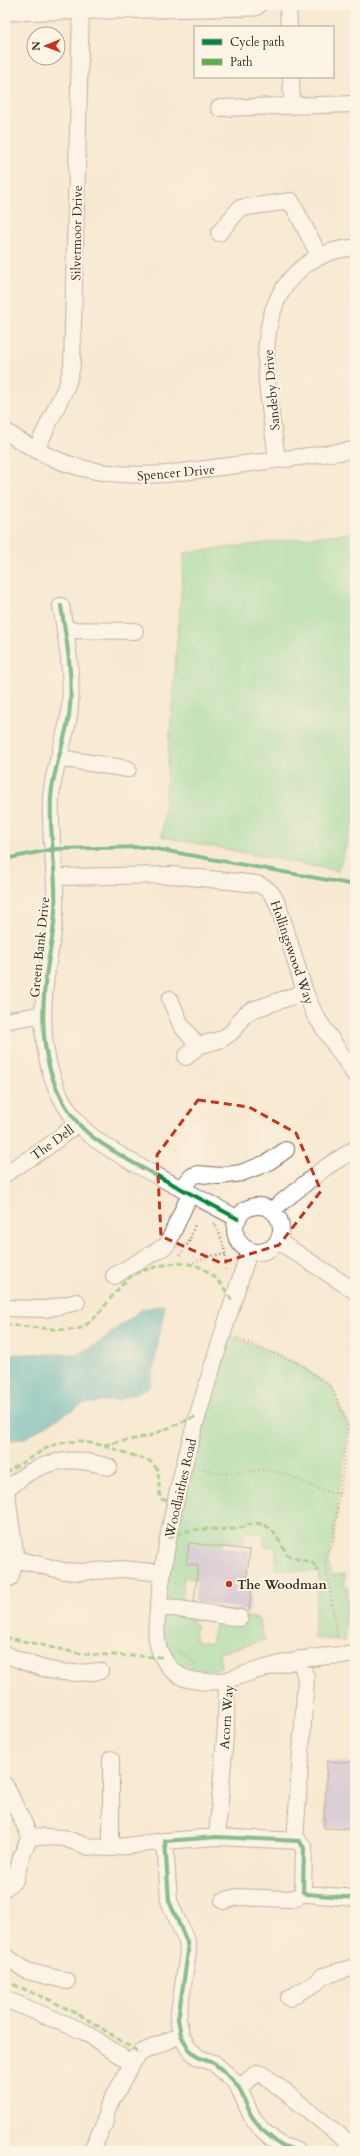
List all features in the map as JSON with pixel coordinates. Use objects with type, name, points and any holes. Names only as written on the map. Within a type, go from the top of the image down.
[{"type":"main road","points":[[5,10],[255,5]]},
{"type":"street","points":[[288,5],[289,26]]},
{"type":"street","name":"Silvermoor Drive","points":[[36,450],[67,385],[72,366],[81,8]]},
{"type":"street","points":[[291,78],[292,106]]},
{"type":"street","points":[[219,108],[355,104]]},
{"type":"street","points":[[219,233],[240,208],[291,201],[320,257]]},
{"type":"street","name":"Sandeby Drive","points":[[277,460],[266,359],[268,327],[277,296],[297,271],[311,260],[330,252],[355,248]]},
{"type":"street","name":"Spencer Drive","points":[[5,431],[36,450],[76,468],[108,474],[134,476],[166,474],[355,450]]},
{"type":"street","name":"Green Bank Drive","points":[[61,606],[70,676],[71,701],[54,775],[51,798],[56,877],[55,913],[43,1014],[46,1059],[53,1082],[78,1123],[93,1137],[116,1152],[186,1192],[238,1219]]},
{"type":"street","points":[[65,630],[135,631]]},
{"type":"street","points":[[59,758],[128,769]]},
{"type":"street","name":"Hollingswood Way","points":[[56,877],[172,875],[257,884],[266,887],[273,894],[278,905],[306,992],[321,1026],[355,1075]]},
{"type":"street","points":[[186,1057],[198,1046],[227,1036],[232,1032],[244,1015],[252,1010],[306,992]]},
{"type":"street","points":[[170,999],[181,1024],[198,1046]]},
{"type":"street","points":[[5,1021],[43,1014]]},
{"type":"street","name":"The Dell","points":[[5,1174],[46,1148],[78,1123]]},
{"type":"street","points":[[272,1210],[326,1167],[355,1149]]},
{"type":"street","points":[[114,1276],[167,1245],[192,1176],[198,1174],[220,1176],[241,1173],[266,1163],[286,1150]]},
{"type":"street","points":[[261,1206],[272,1210],[278,1216],[281,1225],[281,1236],[272,1248],[266,1252],[249,1251],[240,1245],[236,1237],[235,1229],[238,1219],[241,1213],[251,1207],[261,1206]]},
{"type":"street","points":[[278,1241],[355,1291]]},
{"type":"street","name":"Woodlaithes Road","points":[[227,1680],[204,1683],[187,1679],[171,1670],[162,1657],[156,1640],[162,1573],[168,1533],[183,1462],[249,1251]]},
{"type":"street","points":[[5,1308],[46,1309],[77,1302]]},
{"type":"street","points":[[10,1578],[16,1559],[5,1488],[36,1469],[61,1460],[82,1461],[109,1467]]},
{"type":"street","points":[[16,1559],[75,1572],[122,1569],[162,1573]]},
{"type":"street","points":[[159,1606],[240,1618]]},
{"type":"street","points":[[5,1654],[47,1670],[82,1674],[100,1670]]},
{"type":"street","name":"Acorn Way","points":[[217,1837],[226,1725],[227,1680],[270,1666],[300,1659],[348,1655]]},
{"type":"street","points":[[295,1841],[306,1678],[300,1659]]},
{"type":"street","points":[[111,1759],[111,1848]]},
{"type":"street","points":[[5,1785],[15,1801],[30,1836],[21,1858],[15,1880],[5,1888]]},
{"type":"street","points":[[30,1836],[64,1838],[89,1847],[111,1848],[165,1841],[217,1837],[295,1841],[302,1844],[304,1848],[303,1892],[297,1897],[288,1899],[237,1897],[223,1901]]},
{"type":"street","points":[[165,1841],[169,1901],[187,1942],[188,1952],[178,2019],[181,2035],[188,2048],[199,2058],[214,2063],[239,2088],[251,2115],[261,2128],[267,2145],[280,2145],[298,2151]]},
{"type":"street","points":[[303,1892],[307,1894],[355,1898]]},
{"type":"street","points":[[5,1956],[28,1971],[67,1982]]},
{"type":"street","points":[[289,1998],[316,1983],[323,1976],[355,1967]]},
{"type":"street","points":[[5,1999],[85,2032],[132,2064]]},
{"type":"street","points":[[91,2151],[104,2125],[107,2109],[132,2064],[140,2053],[181,2035]]},
{"type":"street","points":[[239,2088],[257,2073],[264,2075],[347,2143]]},
{"type":"path","points":[[212,1222],[222,1241],[225,1255],[224,1279]]},
{"type":"path","points":[[190,1264],[214,1255],[225,1255]]},
{"type":"path","points":[[224,1331],[299,1364],[332,1388],[348,1426],[333,1544],[324,1555],[348,1655]]},
{"type":"path","points":[[183,1462],[217,1473],[271,1470],[293,1477],[317,1489],[339,1494]]},
{"type":"path","points":[[174,1647],[190,1661],[201,1667]]},
{"type":"highlighted area","points":[[198,1100],[249,1107],[296,1133],[321,1191],[279,1245],[221,1263],[161,1236],[157,1155]]},
{"type":"green space","points":[[355,532],[355,817],[338,871],[162,837],[184,553]]},
{"type":"green space","points":[[230,1335],[299,1364],[332,1388],[348,1426],[333,1541],[328,1561],[331,1575],[345,1574],[344,1586],[348,1587],[344,1641],[313,1638],[319,1572],[275,1569],[276,1548],[264,1546],[264,1534],[245,1532],[243,1543],[223,1541],[221,1547],[198,1565],[197,1579],[184,1577],[182,1603],[160,1597],[168,1533]]},
{"type":"green space","points":[[161,1613],[188,1616],[196,1625],[195,1641],[211,1643],[215,1625],[232,1616],[258,1618],[265,1640],[219,1653],[221,1668],[203,1671],[175,1662],[156,1640]]},
{"type":"water","points":[[165,1305],[150,1387],[118,1400],[83,1404],[25,1438],[5,1441],[5,1354],[77,1354],[97,1344],[142,1309]]},
{"type":"building","points":[[189,1543],[250,1550],[246,1585],[252,1586],[249,1612],[241,1609],[194,1602],[198,1565],[186,1564]]},
{"type":"building","points":[[327,1761],[355,1763],[355,1829],[324,1828]]},
{"type":"marked path","points":[[5,1325],[67,1330],[81,1328],[95,1318],[130,1277],[144,1270],[172,1264],[184,1263],[194,1265],[211,1274],[219,1282],[233,1303]]},
{"type":"marked path","points":[[104,1445],[149,1436],[197,1416]]},
{"type":"marked path","points":[[5,1473],[50,1446],[79,1441],[102,1445],[150,1461],[158,1470],[160,1499],[175,1502]]},
{"type":"marked path","points":[[168,1538],[193,1530],[234,1529],[257,1523],[270,1528],[288,1556],[313,1563],[318,1571]]},
{"type":"marked path","points":[[5,1637],[82,1654],[162,1657]]},
{"type":"marked path","points":[[5,1981],[50,2000],[87,2019],[140,2053]]},
{"type":"cycle path","points":[[61,606],[69,661],[71,689],[69,716],[54,777],[51,797],[55,912],[43,1010],[46,1050],[50,1069],[56,1088],[66,1106],[78,1123],[89,1134],[102,1144],[130,1161],[238,1219]]},
{"type":"cycle path","points":[[5,859],[54,849],[145,847],[355,885]]},
{"type":"cycle path","points":[[298,2151],[280,2145],[261,2129],[251,2115],[239,2088],[232,2079],[214,2063],[199,2058],[188,2048],[181,2035],[178,2019],[188,1952],[187,1942],[169,1901],[165,1841],[217,1837],[299,1841],[304,1848],[303,1892],[307,1894],[355,1898]]},
{"type":"place","name":"The Woodman","points":[[229,1584]]}]
